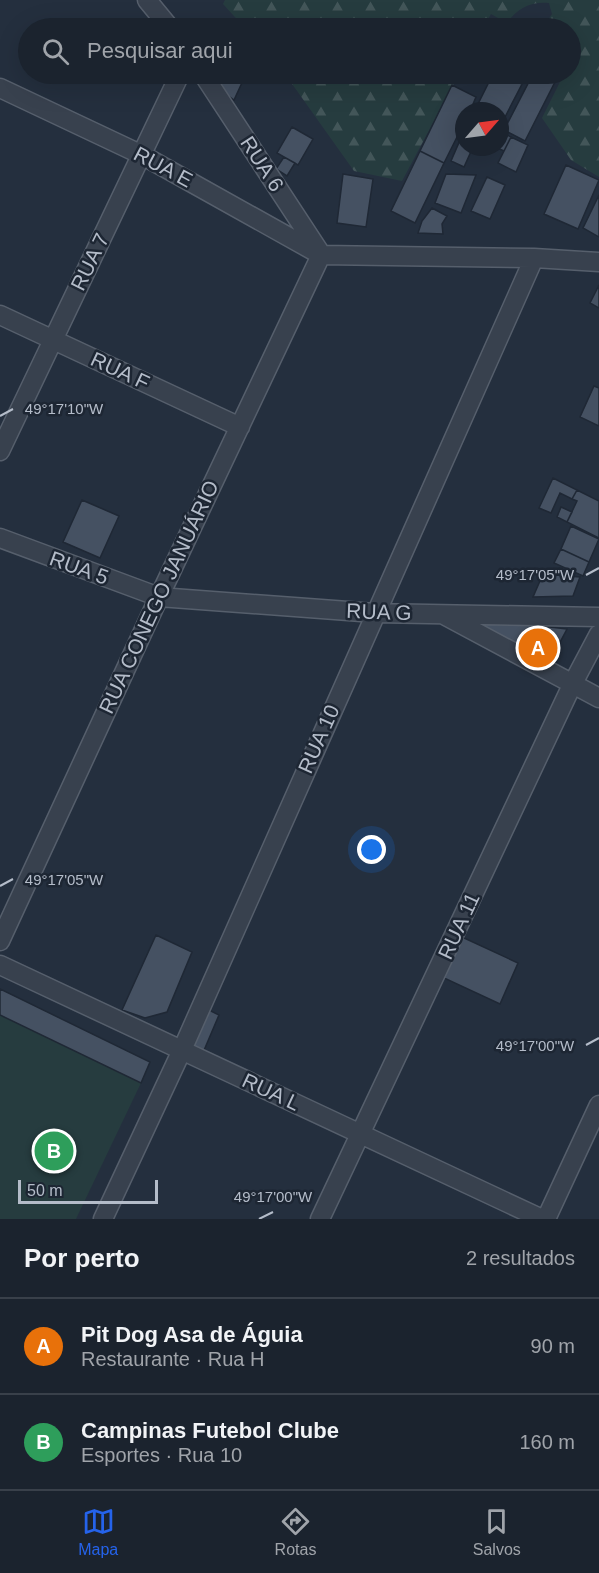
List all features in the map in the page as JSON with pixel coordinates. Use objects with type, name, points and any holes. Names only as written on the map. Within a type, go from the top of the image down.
[{"type":"street","points":[[147,0],[162,18]]},
{"type":"street","name":"RUA 7","points":[[0,451],[175,84]]},
{"type":"street","name":"RUA 6","points":[[210,84],[321,255]]},
{"type":"street","name":"RUA E","points":[[0,88],[142,155],[321,255]]},
{"type":"street","points":[[321,255],[534,258],[599,262]]},
{"type":"street","name":"RUA CONEGO JANUÁRIO","points":[[0,941],[321,255]]},
{"type":"street","name":"RUA 10","points":[[103,1219],[182,1050],[534,258]]},
{"type":"street","name":"RUA F","points":[[0,315],[240,427]]},
{"type":"street","name":"RUA 5","points":[[0,538],[159,597]]},
{"type":"street","name":"RUA G","points":[[159,597],[375,613],[599,616]]},
{"type":"street","points":[[443,614],[599,698]]},
{"type":"street","name":"RUA 11","points":[[321,1219],[572,685],[599,634]]},
{"type":"street","name":"RUA L","points":[[0,964],[544,1219]]},
{"type":"street","points":[[544,1219],[599,1105]]},
{"type":"green space","points":[[225,0],[599,0],[599,177],[571,160],[542,118],[559,84],[581,84],[581,18],[549,18],[552,14],[549,3],[536,3],[525,7],[511,18],[498,18],[491,14],[489,18],[236,18],[223,4]]},
{"type":"green space","points":[[292,84],[454,84],[402,181],[354,171]]},
{"type":"green space","points":[[0,1015],[141,1083],[76,1219],[0,1219]]},
{"type":"building","points":[[219,84],[241,84],[234,100]]},
{"type":"building","points":[[488,84],[522,84],[509,109],[509,102],[479,102]]},
{"type":"building","points":[[528,84],[554,84],[525,141],[509,133],[509,120]]},
{"type":"building","points":[[452,85],[476,97],[474,102],[455,102],[455,141],[444,163],[420,151]]},
{"type":"building","points":[[292,127],[313,139],[298,165],[277,153]]},
{"type":"building","points":[[511,137],[528,145],[516,172],[498,163],[502,156],[509,156]]},
{"type":"building","points":[[420,151],[444,163],[415,223],[391,211]]},
{"type":"building","points":[[455,152],[455,156],[469,156],[464,167],[451,161]]},
{"type":"building","points":[[284,157],[295,163],[287,176],[276,169]]},
{"type":"building","points":[[566,165],[599,180],[578,229],[544,214]]},
{"type":"building","points":[[343,174],[373,179],[366,227],[337,223]]},
{"type":"building","points":[[446,174],[476,175],[461,213],[435,203]]},
{"type":"building","points":[[487,177],[505,185],[490,219],[471,211]]},
{"type":"building","points":[[599,195],[599,237],[583,228]]},
{"type":"building","points":[[432,208],[447,216],[442,224],[443,234],[418,233],[422,221]]},
{"type":"building","points":[[599,285],[599,308],[590,303]]},
{"type":"building","points":[[594,386],[599,388],[599,426],[580,417]]},
{"type":"building","points":[[553,478],[577,490],[572,499],[560,493],[551,513],[539,508]]},
{"type":"building","points":[[577,490],[599,501],[599,538],[567,522],[577,501],[572,499]]},
{"type":"building","points":[[82,500],[119,516],[100,558],[63,542]]},
{"type":"building","points":[[561,507],[572,512],[567,522],[557,517]]},
{"type":"building","points":[[571,526],[599,539],[589,562],[561,549]]},
{"type":"building","points":[[561,549],[589,562],[583,576],[554,563]]},
{"type":"building","points":[[543,574],[580,577],[573,596],[533,597]]},
{"type":"building","points":[[496,621],[567,629],[549,663],[486,630],[485,625]]},
{"type":"building","points":[[156,935],[192,952],[167,1012],[145,1018],[122,1010]]},
{"type":"building","points":[[462,937],[518,963],[500,1004],[444,978]]},
{"type":"building","points":[[0,989],[150,1062],[141,1083],[0,1015]]},
{"type":"building","points":[[205,1008],[219,1015],[202,1055],[194,1051],[192,1039]]},
{"type":"place","name":"Pit Dog Asa de Águia","points":[[538,648]]},
{"type":"place","name":"Campinas Futebol Clube","points":[[54,1151]]}]
